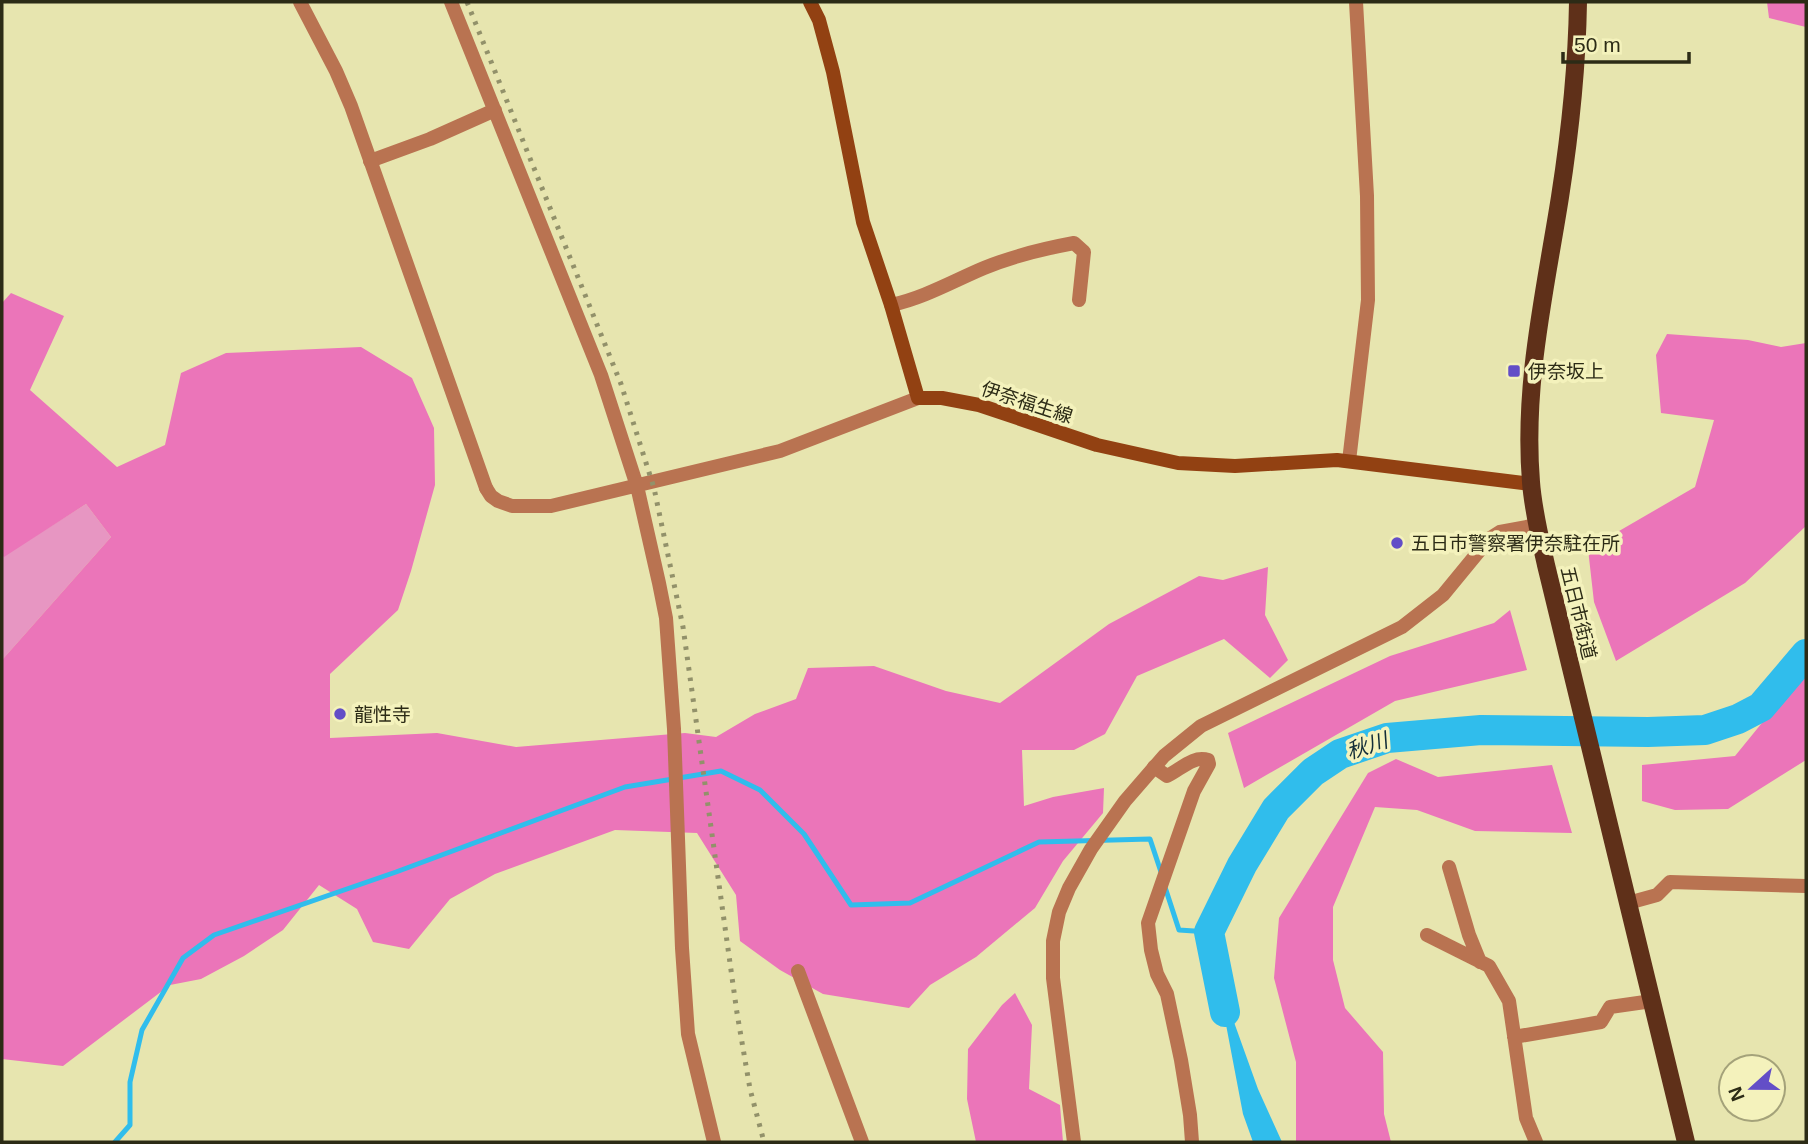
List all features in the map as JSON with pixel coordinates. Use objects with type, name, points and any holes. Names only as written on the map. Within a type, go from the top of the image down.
[{"type":"main road","points":[[810,2],[819,20],[833,72],[863,222],[918,398]]},
{"type":"main road","name":"五日市街道","points":[[1578,2],[1569,132],[1532,360],[1531,484],[1546,565],[1686,1142]]},
{"type":"main road","name":"伊奈福生線","points":[[918,398],[942,398],[968,403],[1097,445],[1178,463],[1235,466],[1338,460],[1531,484]]},
{"type":"street","points":[[300,2],[337,71],[486,488],[498,501],[512,506],[551,506],[637,486],[779,451],[918,398]]},
{"type":"street","points":[[451,2],[601,375],[637,486],[666,618],[674,729],[688,1034],[714,1142]]},
{"type":"street","points":[[1349,461],[1368,300],[1367,196],[1356,2]]},
{"type":"street","points":[[370,161],[430,139],[495,110]]},
{"type":"street","points":[[891,305],[911,301],[986,267],[1032,250],[1074,243],[1084,252],[1079,300]]},
{"type":"street","points":[[1074,1142],[1053,978],[1055,928],[1069,888],[1084,860],[1125,801],[1179,742],[1209,721],[1402,627],[1443,595],[1494,535],[1537,524]]},
{"type":"street","points":[[1154,767],[1167,776],[1195,759],[1203,758],[1208,760],[1209,764],[1194,791],[1147,923],[1151,950],[1157,974],[1167,994],[1181,1060],[1192,1142]]},
{"type":"street","points":[[1449,867],[1480,962]]},
{"type":"street","points":[[1628,902],[1657,895],[1670,882],[1806,887]]},
{"type":"street","points":[[1427,935],[1489,966],[1509,1001],[1526,1118],[1536,1142]]},
{"type":"street","points":[[798,971],[862,1142]]},
{"type":"street","points":[[1514,1037],[1601,1022],[1610,1007],[1652,1000]]},
{"type":"shaded area","points":[[1767,2],[1806,2],[1806,27],[1769,18]]},
{"type":"shaded area","points":[[11,293],[64,316],[30,390],[117,467],[165,445],[181,373],[226,353],[361,347],[412,378],[434,428],[435,485],[398,610],[330,674],[330,738],[437,733],[516,747],[685,733],[716,737],[755,714],[796,699],[808,668],[874,666],[946,691],[1000,703],[1109,624],[1199,576],[1223,580],[1268,567],[1265,615],[1288,660],[1270,678],[1224,639],[1137,676],[1105,734],[1074,750],[1022,750],[1024,806],[1053,797],[1104,788],[1103,813],[1063,861],[1035,908],[976,957],[930,985],[909,1008],[823,994],[780,970],[740,941],[736,895],[697,833],[615,830],[495,874],[450,899],[409,949],[373,942],[357,909],[319,885],[283,930],[244,956],[201,979],[170,985],[63,1066],[2,1059],[2,660],[111,537],[86,504],[4,557],[2,555],[2,303]]},
{"type":"shaded area","points":[[1667,334],[1748,340],[1781,347],[1806,343],[1806,526],[1745,583],[1616,661],[1594,602],[1588,549],[1695,487],[1714,420],[1661,413],[1656,355]]},
{"type":"shaded area","points":[[86,504],[111,537],[2,660],[2,555]]},
{"type":"shaded area","points":[[1510,610],[1527,670],[1395,701],[1244,788],[1228,733],[1390,656],[1494,623]]},
{"type":"shaded area","points":[[1806,669],[1806,760],[1728,809],[1675,810],[1642,801],[1642,765],[1735,756]]},
{"type":"shaded area","points":[[1396,759],[1438,777],[1552,765],[1572,833],[1475,831],[1417,810],[1375,807],[1333,907],[1333,960],[1345,1008],[1383,1052],[1384,1114],[1391,1142],[1296,1142],[1296,1062],[1274,978],[1279,918],[1368,773]]},
{"type":"shaded area","points":[[1015,993],[1032,1025],[1029,1089],[1060,1105],[1063,1142],[976,1142],[967,1099],[968,1049],[1002,1005]]},
{"type":"water","points":[[1216,972],[1258,1089],[1282,1142],[1253,1142],[1243,1114]]},
{"type":"waterway","name":"秋川","points":[[1225,1012],[1209,932],[1242,865],[1276,809],[1313,772],[1340,754],[1387,738],[1481,730],[1705,730],[1738,719],[1761,707],[1806,654]]},
{"type":"waterway","points":[[115,1142],[130,1125],[130,1082],[142,1030],[183,958],[214,935],[396,872],[625,787],[721,771],[760,790],[804,834],[851,905],[910,903],[1039,842],[1150,839],[1162,875]]},
{"type":"waterway","points":[[1164,884],[1179,930],[1209,932]]},
{"type":"railway","points":[[467,2],[621,384],[654,488],[683,627],[737,1013],[750,1089],[764,1142]]},
{"type":"place","name":"伊奈坂上","points":[[1514,371]]},
{"type":"place","name":"五日市警察署伊奈駐在所","points":[[1397,543]]},
{"type":"place","name":"龍性寺","points":[[340,714]]}]
